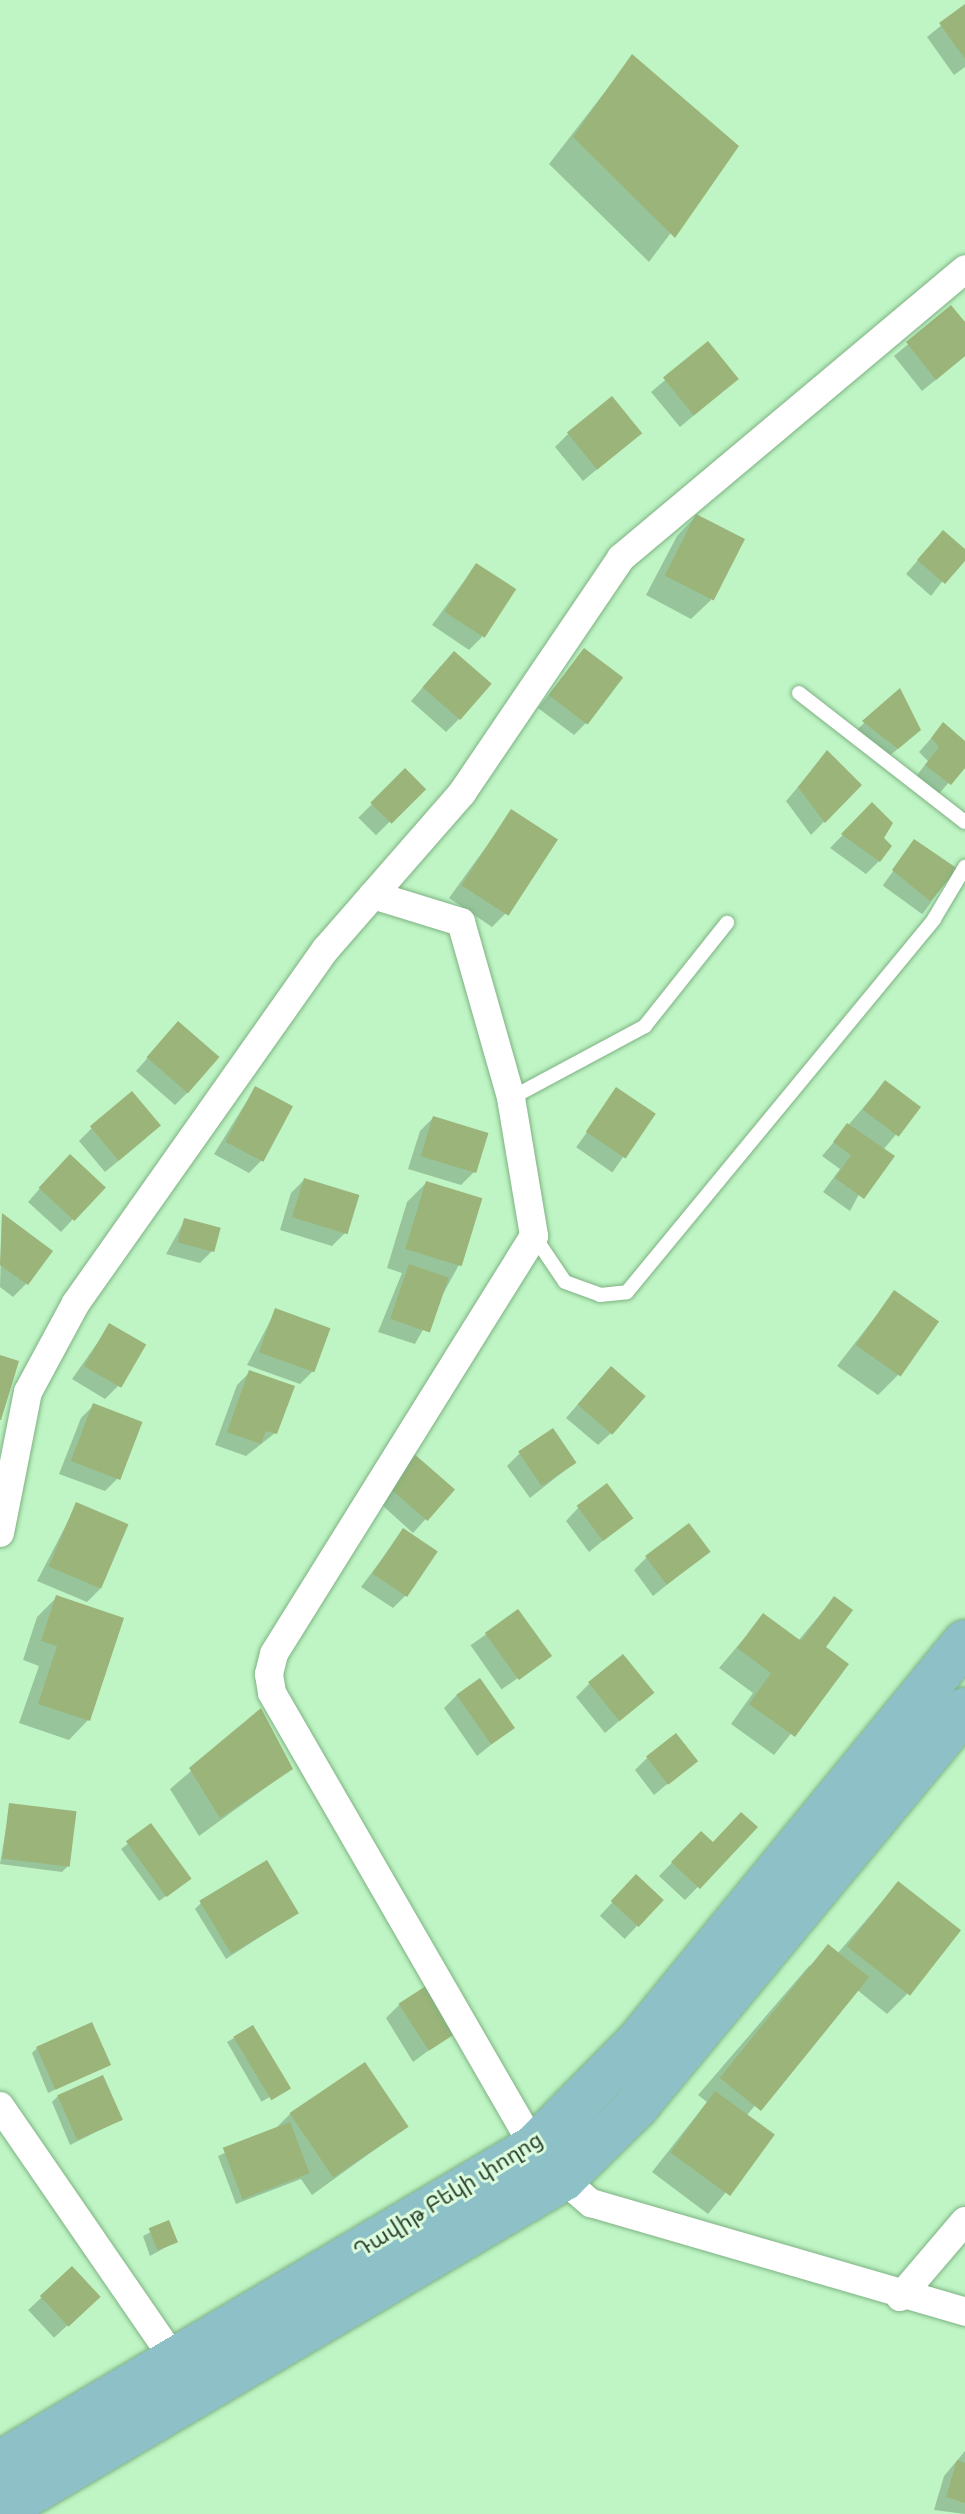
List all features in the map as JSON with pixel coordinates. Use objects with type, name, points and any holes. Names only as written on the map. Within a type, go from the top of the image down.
[{"type":"main road","name":"Դավիթ Բեկի փողոց","points":[[0,2511],[185,2379],[534,2147],[637,2043],[965,1642]]},
{"type":"main road","name":"Դավիթ Բեկի փողոց","points":[[0,2463],[185,2379],[563,2179],[636,2107],[965,1710]]},
{"type":"street","points":[[0,1533],[28,1392],[76,1303],[326,949],[462,793],[621,558],[965,269]]},
{"type":"street","points":[[373,895],[461,922],[511,1098],[534,1236],[274,1654],[269,1674],[272,1693],[534,2147]]},
{"type":"street","points":[[0,2106],[185,2379]]},
{"type":"street","points":[[563,2179],[591,2203],[900,2297],[965,2312]]},
{"type":"street","points":[[900,2297],[965,2221]]},
{"type":"lane","points":[[799,693],[965,822]]},
{"type":"lane","points":[[534,1236],[565,1282],[600,1295],[627,1292],[934,919],[965,867]]},
{"type":"lane","points":[[511,1098],[645,1026],[727,923]]},
{"type":"building","points":[[965,4],[965,59],[939,23]]},
{"type":"building","points":[[632,54],[739,146],[675,238],[573,137]]},
{"type":"building","points":[[951,305],[965,322],[965,356],[936,380],[906,342]]},
{"type":"building","points":[[708,341],[739,379],[694,416],[663,378]]},
{"type":"building","points":[[612,396],[642,433],[597,470],[567,433]]},
{"type":"building","points":[[696,514],[745,539],[714,600],[665,575]]},
{"type":"building","points":[[943,530],[965,549],[965,561],[945,584],[917,560]]},
{"type":"building","points":[[476,563],[516,589],[485,638],[444,612]]},
{"type":"building","points":[[584,648],[623,677],[588,725],[548,695]]},
{"type":"building","points":[[454,651],[492,684],[460,720],[423,687]]},
{"type":"building","points":[[900,688],[921,730],[898,749],[862,721]]},
{"type":"building","points":[[943,722],[965,741],[965,768],[951,785],[925,765],[939,747],[931,738]]},
{"type":"building","points":[[827,750],[862,785],[825,823],[798,787]]},
{"type":"building","points":[[405,768],[426,789],[392,824],[370,803]]},
{"type":"building","points":[[872,802],[893,823],[884,838],[892,846],[880,862],[841,834]]},
{"type":"building","points":[[511,809],[558,839],[508,916],[461,885]]},
{"type":"building","points":[[914,839],[958,869],[930,901],[892,870]]},
{"type":"building","points":[[178,1021],[220,1057],[188,1093],[147,1057]]},
{"type":"building","points":[[885,1080],[921,1107],[899,1137],[863,1110]]},
{"type":"building","points":[[255,1086],[293,1106],[263,1162],[225,1142]]},
{"type":"building","points":[[616,1087],[656,1114],[626,1159],[586,1132]]},
{"type":"building","points":[[132,1091],[161,1125],[119,1161],[90,1126]]},
{"type":"building","points":[[433,1116],[488,1133],[476,1173],[421,1156]]},
{"type":"building","points":[[847,1123],[895,1156],[864,1199],[835,1178],[851,1155],[833,1142]]},
{"type":"building","points":[[70,1154],[106,1187],[74,1221],[39,1188]]},
{"type":"building","points":[[304,1178],[359,1195],[347,1234],[292,1217]]},
{"type":"building","points":[[426,1181],[482,1198],[462,1266],[405,1249]]},
{"type":"building","points":[[2,1213],[53,1251],[28,1285],[0,1265]]},
{"type":"building","points":[[184,1218],[221,1228],[214,1252],[178,1242]]},
{"type":"building","points":[[409,1264],[449,1278],[430,1333],[390,1319]]},
{"type":"building","points":[[894,1290],[939,1322],[901,1376],[856,1345]]},
{"type":"building","points":[[275,1308],[330,1328],[314,1372],[259,1352]]},
{"type":"building","points":[[109,1323],[146,1344],[121,1388],[84,1366]]},
{"type":"building","points":[[0,1355],[19,1361],[1,1420],[0,1420]]},
{"type":"building","points":[[611,1366],[646,1396],[612,1435],[578,1404]]},
{"type":"building","points":[[249,1370],[295,1386],[277,1434],[266,1431],[261,1444],[227,1432]]},
{"type":"building","points":[[93,1403],[142,1422],[120,1480],[71,1461]]},
{"type":"building","points":[[553,1428],[576,1463],[542,1486],[518,1451]]},
{"type":"building","points":[[412,1452],[455,1489],[427,1521],[384,1484]]},
{"type":"building","points":[[607,1483],[633,1518],[603,1541],[577,1506]]},
{"type":"building","points":[[76,1502],[128,1524],[101,1589],[49,1566]]},
{"type":"building","points":[[689,1523],[711,1552],[667,1585],[645,1556]]},
{"type":"building","points":[[403,1528],[438,1551],[407,1597],[372,1574]]},
{"type":"building","points":[[56,1595],[124,1618],[90,1721],[38,1704],[57,1646],[41,1641]]},
{"type":"building","points":[[834,1596],[853,1610],[826,1647],[849,1664],[795,1737],[749,1704],[771,1673],[737,1648],[763,1613],[801,1641]]},
{"type":"building","points":[[518,1609],[552,1656],[519,1680],[485,1633]]},
{"type":"building","points":[[623,1654],[654,1693],[619,1721],[588,1682]]},
{"type":"building","points":[[480,1678],[515,1728],[491,1745],[456,1695]]},
{"type":"building","points":[[261,1708],[293,1769],[220,1818],[189,1768]]},
{"type":"building","points":[[676,1733],[698,1761],[668,1785],[646,1756]]},
{"type":"building","points":[[9,1803],[76,1811],[70,1867],[2,1859]]},
{"type":"building","points":[[741,1812],[758,1827],[700,1889],[671,1862],[701,1831],[713,1842]]},
{"type":"building","points":[[151,1823],[192,1879],[166,1897],[126,1841]]},
{"type":"building","points":[[267,1860],[299,1913],[231,1954],[199,1901]]},
{"type":"building","points":[[636,1874],[664,1900],[639,1927],[611,1901]]},
{"type":"building","points":[[898,1881],[961,1930],[910,1996],[847,1946]]},
{"type":"building","points":[[828,1944],[869,1977],[761,2111],[720,2078]]},
{"type":"building","points":[[432,1982],[462,2029],[429,2051],[398,2004]]},
{"type":"building","points":[[92,2022],[111,2065],[55,2090],[36,2047]]},
{"type":"building","points":[[253,2025],[291,2088],[271,2100],[233,2037]]},
{"type":"building","points":[[365,2062],[409,2127],[333,2178],[290,2113]]},
{"type":"building","points":[[103,2075],[123,2120],[77,2140],[57,2095]]},
{"type":"building","points":[[715,2091],[775,2134],[730,2196],[670,2152]]},
{"type":"building","points":[[290,2122],[310,2173],[242,2199],[223,2148]]},
{"type":"building","points":[[169,2220],[178,2242],[158,2250],[149,2228]]},
{"type":"building","points":[[72,2266],[101,2297],[68,2327],[40,2296]]},
{"type":"building","points":[[957,2460],[965,2463],[965,2503],[946,2497]]}]
